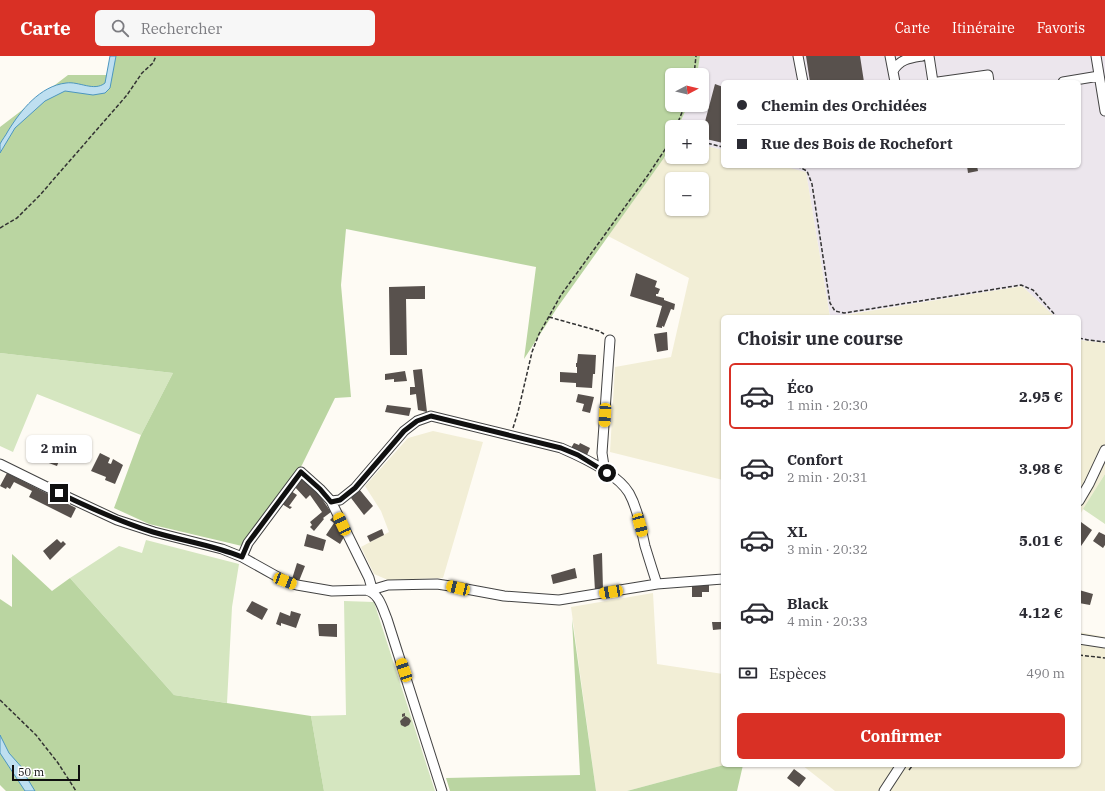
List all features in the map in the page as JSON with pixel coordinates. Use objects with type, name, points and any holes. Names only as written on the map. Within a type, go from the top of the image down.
[{"type":"street","points":[[798,56],[803,80]]},
{"type":"street","points":[[890,56],[895,80]]},
{"type":"street","points":[[893,71],[901,61],[922,56]]},
{"type":"street","points":[[929,56],[933,80]]},
{"type":"street","points":[[1096,56],[1105,110]]},
{"type":"street","points":[[952,80],[988,75],[989,80]]},
{"type":"street","points":[[1075,80],[1099,76]]},
{"type":"street","points":[[607,473],[604,466],[602,452],[610,340]]},
{"type":"street","points":[[331,502],[340,500],[355,488],[404,431],[417,421],[431,416],[510,435],[561,448],[578,455],[617,480],[628,493],[637,513],[658,584]]},
{"type":"street","points":[[1081,498],[1105,450]]},
{"type":"street","points":[[0,464],[117,520],[154,532],[222,549],[242,557],[285,581],[297,585],[332,591],[372,591],[377,596],[387,619],[442,791]]},
{"type":"street","points":[[242,557],[248,543],[301,472],[320,489],[331,502],[372,584],[372,591]]},
{"type":"street","points":[[372,591],[388,585],[437,584],[504,596],[559,600],[658,584],[721,579]]},
{"type":"street","points":[[1081,639],[1105,642]]},
{"type":"street","points":[[884,791],[900,767]]},
{"type":"path","points":[[0,228],[17,218],[40,195],[127,95],[142,73],[153,63],[156,56]]},
{"type":"path","points":[[695,68],[696,56]]},
{"type":"path","points":[[709,144],[721,147]]},
{"type":"path","points":[[510,435],[518,412],[532,352],[539,334],[561,294],[648,175],[665,147]]},
{"type":"path","points":[[801,168],[808,171],[812,184],[830,303],[835,311],[844,313],[1021,285],[1032,290],[1055,315]]},
{"type":"path","points":[[549,317],[599,331],[610,340]]},
{"type":"path","points":[[1081,338],[1105,342]]},
{"type":"path","points":[[1081,655],[1105,658]]},
{"type":"path","points":[[0,700],[36,735],[58,763],[76,791]]},
{"type":"shaded area","points":[[700,56],[1105,56],[1105,343],[1081,340],[1081,315],[1053,315],[1022,286],[842,315],[830,315],[806,173],[789,168],[1081,168],[1081,80],[721,80],[721,150],[709,147],[709,120],[681,120],[685,112],[709,112],[709,68],[698,68]]},
{"type":"shaded area","points":[[709,147],[721,150],[721,168],[790,168],[806,172],[830,315],[721,315],[721,480],[610,452],[615,367],[671,357],[689,278],[608,236],[664,158],[665,164],[709,164]]},
{"type":"shaded area","points":[[1022,286],[1053,315],[845,315]]},
{"type":"shaded area","points":[[1081,340],[1105,343],[1105,474],[1081,513]]},
{"type":"shaded area","points":[[433,431],[483,442],[443,578],[388,580],[374,574],[361,547],[389,532],[381,511],[365,486],[408,438]]},
{"type":"shaded area","points":[[653,593],[657,664],[721,674],[721,766],[627,791],[596,791],[571,607]]},
{"type":"shaded area","points":[[1081,632],[1105,637],[1105,791],[835,791],[805,767],[1081,767]]},
{"type":"green space","points":[[116,56],[700,56],[698,68],[665,68],[665,112],[685,112],[681,120],[665,120],[664,158],[557,308],[524,359],[536,267],[346,229],[341,285],[351,397],[335,398],[302,465],[242,546],[149,524],[114,508],[141,435],[173,373],[0,353],[0,127],[68,75],[106,75]]},
{"type":"green space","points":[[0,353],[173,373],[141,435],[37,394],[13,452],[0,446]]},
{"type":"green space","points":[[1105,474],[1105,524],[1083,509]]},
{"type":"green space","points":[[146,540],[239,564],[232,607],[227,703],[174,695],[70,578],[119,546],[142,553]]},
{"type":"green space","points":[[12,554],[52,591],[70,578],[174,695],[311,716],[324,791],[6,791],[0,785],[0,599],[12,607]]},
{"type":"green space","points":[[344,601],[374,602],[435,791],[324,791],[311,716],[346,715]]},
{"type":"green space","points":[[572,619],[596,791],[450,791],[446,778],[580,775]]},
{"type":"green space","points":[[721,766],[743,767],[737,791],[627,791]]},
{"type":"water","points":[[110,56],[116,56],[110,88],[105,93],[93,95],[65,91],[45,101],[15,128],[0,153],[0,144],[13,123],[32,100],[48,89],[66,83],[76,83],[96,87],[101,86],[105,83]]},
{"type":"water","points":[[0,735],[9,753],[25,771],[27,778],[35,791],[25,791],[0,753]]},
{"type":"building","points":[[806,56],[860,56],[864,80],[810,80]]},
{"type":"building","points":[[715,84],[721,86],[721,143],[709,140],[709,120],[705,120],[708,112],[709,112]]},
{"type":"building","points":[[967,168],[977,168],[978,171],[968,173]]},
{"type":"building","points":[[636,273],[657,281],[655,287],[660,289],[656,296],[664,298],[664,300],[675,304],[674,310],[671,309],[664,327],[662,326],[662,328],[656,327],[662,306],[630,296]]},
{"type":"building","points":[[425,286],[425,299],[406,299],[407,355],[390,355],[389,287]]},
{"type":"building","points":[[667,332],[668,350],[657,352],[654,334]]},
{"type":"building","points":[[578,354],[596,355],[595,374],[593,374],[592,388],[576,387],[576,383],[560,382],[560,372],[577,373],[576,363]]},
{"type":"building","points":[[422,369],[427,412],[418,410],[416,394],[410,395],[410,387],[415,387],[413,370]]},
{"type":"building","points":[[405,371],[407,381],[394,382],[394,379],[385,380],[385,374]]},
{"type":"building","points":[[578,394],[594,397],[590,413],[582,411],[584,404],[576,402]]},
{"type":"building","points":[[387,405],[411,408],[409,416],[385,412]]},
{"type":"building","points":[[41,440],[48,442],[47,445],[54,447],[60,445],[62,452],[53,454],[60,458],[57,466],[46,462],[48,457],[45,455],[44,457],[35,454]]},
{"type":"building","points":[[574,443],[579,445],[580,443],[590,448],[587,455],[571,448]]},
{"type":"building","points":[[100,453],[110,458],[108,463],[111,464],[113,459],[123,465],[115,484],[105,480],[106,477],[91,471]]},
{"type":"building","points":[[7,473],[76,508],[71,518],[29,497],[32,491],[14,482],[10,489],[0,486]]},
{"type":"building","points":[[300,478],[316,490],[331,512],[323,518],[324,519],[314,531],[310,527],[312,525],[310,522],[322,512],[310,495],[306,499],[294,486]]},
{"type":"building","points":[[359,489],[373,506],[364,515],[351,498]]},
{"type":"building","points":[[291,491],[297,495],[289,506],[292,507],[290,509],[282,504]]},
{"type":"building","points":[[334,516],[344,537],[340,544],[326,535],[334,523],[330,520]]},
{"type":"building","points":[[1081,522],[1092,530],[1081,546]]},
{"type":"building","points":[[382,529],[384,535],[370,542],[367,536]]},
{"type":"building","points":[[1099,532],[1105,535],[1105,545],[1103,548],[1093,541]]},
{"type":"building","points":[[307,534],[326,540],[323,551],[304,546]]},
{"type":"building","points":[[57,539],[61,543],[63,541],[66,544],[50,560],[43,551]]},
{"type":"building","points":[[602,553],[603,590],[595,591],[593,555]]},
{"type":"building","points":[[297,563],[305,566],[299,581],[292,579]]},
{"type":"building","points":[[575,568],[577,578],[553,584],[551,575]]},
{"type":"building","points":[[692,585],[709,585],[709,592],[702,592],[702,597],[692,597]]},
{"type":"building","points":[[1081,591],[1093,594],[1090,605],[1081,603]]},
{"type":"building","points":[[252,601],[268,609],[262,620],[246,611]]},
{"type":"building","points":[[291,611],[301,614],[296,628],[281,623],[281,626],[276,624],[280,612],[290,616]]},
{"type":"building","points":[[712,622],[721,622],[721,629],[713,630]]},
{"type":"building","points":[[318,624],[337,624],[337,637],[319,636]]},
{"type":"building","points":[[405,716],[411,721],[409,725],[405,727],[401,725],[400,721]]},
{"type":"building","points":[[794,769],[806,778],[799,787],[787,778]]},
{"type":"route","points":[[59,493],[117,520],[154,532],[222,549],[242,557],[248,543],[301,472],[320,489],[331,502],[340,500],[355,488],[404,431],[417,421],[431,416],[561,448],[578,455],[607,473]]}]
